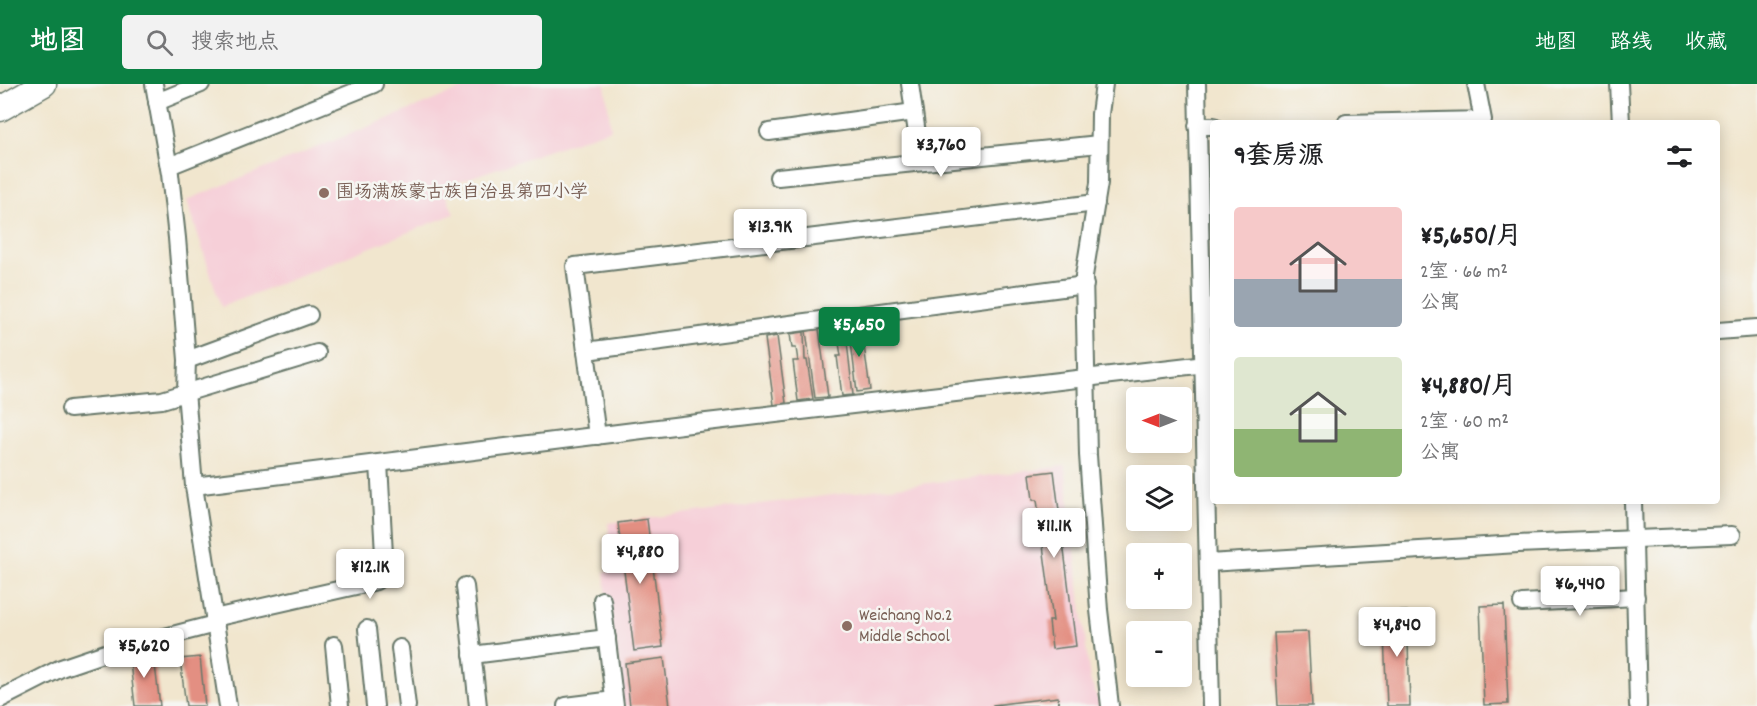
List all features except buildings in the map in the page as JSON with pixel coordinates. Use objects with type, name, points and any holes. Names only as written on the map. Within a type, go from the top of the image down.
[{"type":"highway","points":[[0,109],[44,84]]},
{"type":"street","points":[[154,84],[169,166],[187,360],[186,392],[194,486],[228,706]]},
{"type":"street","points":[[157,102],[201,84]]},
{"type":"street","points":[[169,166],[374,84]]},
{"type":"street","points":[[910,84],[921,162]]},
{"type":"street","points":[[1104,84],[1100,114],[1099,183],[1085,285],[1088,455],[1099,610],[1110,706]]},
{"type":"street","points":[[1197,84],[1205,126],[1211,706]]},
{"type":"street","points":[[1476,84],[1483,120]]},
{"type":"street","points":[[1619,84],[1621,120]]},
{"type":"street","points":[[769,132],[914,112]]},
{"type":"street","points":[[778,177],[1100,144]]},
{"type":"street","points":[[597,436],[575,266],[1096,203]]},
{"type":"street","points":[[586,351],[1085,285]]},
{"type":"street","points":[[187,360],[309,315]]},
{"type":"street","points":[[1720,331],[1757,328]]},
{"type":"street","points":[[70,409],[162,400],[317,353]]},
{"type":"street","points":[[194,486],[1208,363]]},
{"type":"street","points":[[0,699],[61,668],[111,651],[215,621],[376,580],[385,573],[379,463]]},
{"type":"street","points":[[1633,504],[1638,706]]},
{"type":"street","points":[[1208,563],[1518,544],[1732,535]]},
{"type":"street","points":[[465,586],[478,706]]},
{"type":"street","points":[[1522,603],[1636,597]]},
{"type":"street","points":[[566,706],[614,703],[602,600]]},
{"type":"street","points":[[367,629],[375,706]]},
{"type":"street","points":[[472,655],[607,638]]},
{"type":"street","points":[[334,645],[340,706]]},
{"type":"street","points":[[400,648],[407,706]]},
{"type":"shaded area","name":"围场满族蒙古族自治县第四小学","points":[[474,84],[605,84],[611,129],[443,187],[454,214],[221,307],[187,200]]},
{"type":"shaded area","name":"Weichang No.2 Middle School","points":[[1065,466],[1090,680],[1101,706],[619,706],[604,572],[613,571],[608,523]]},
{"type":"place","name":"围场满族蒙古族自治县第四小学","points":[[324,193]]},
{"type":"place","name":"Weichang No.2 Middle School","points":[[847,626]]}]
